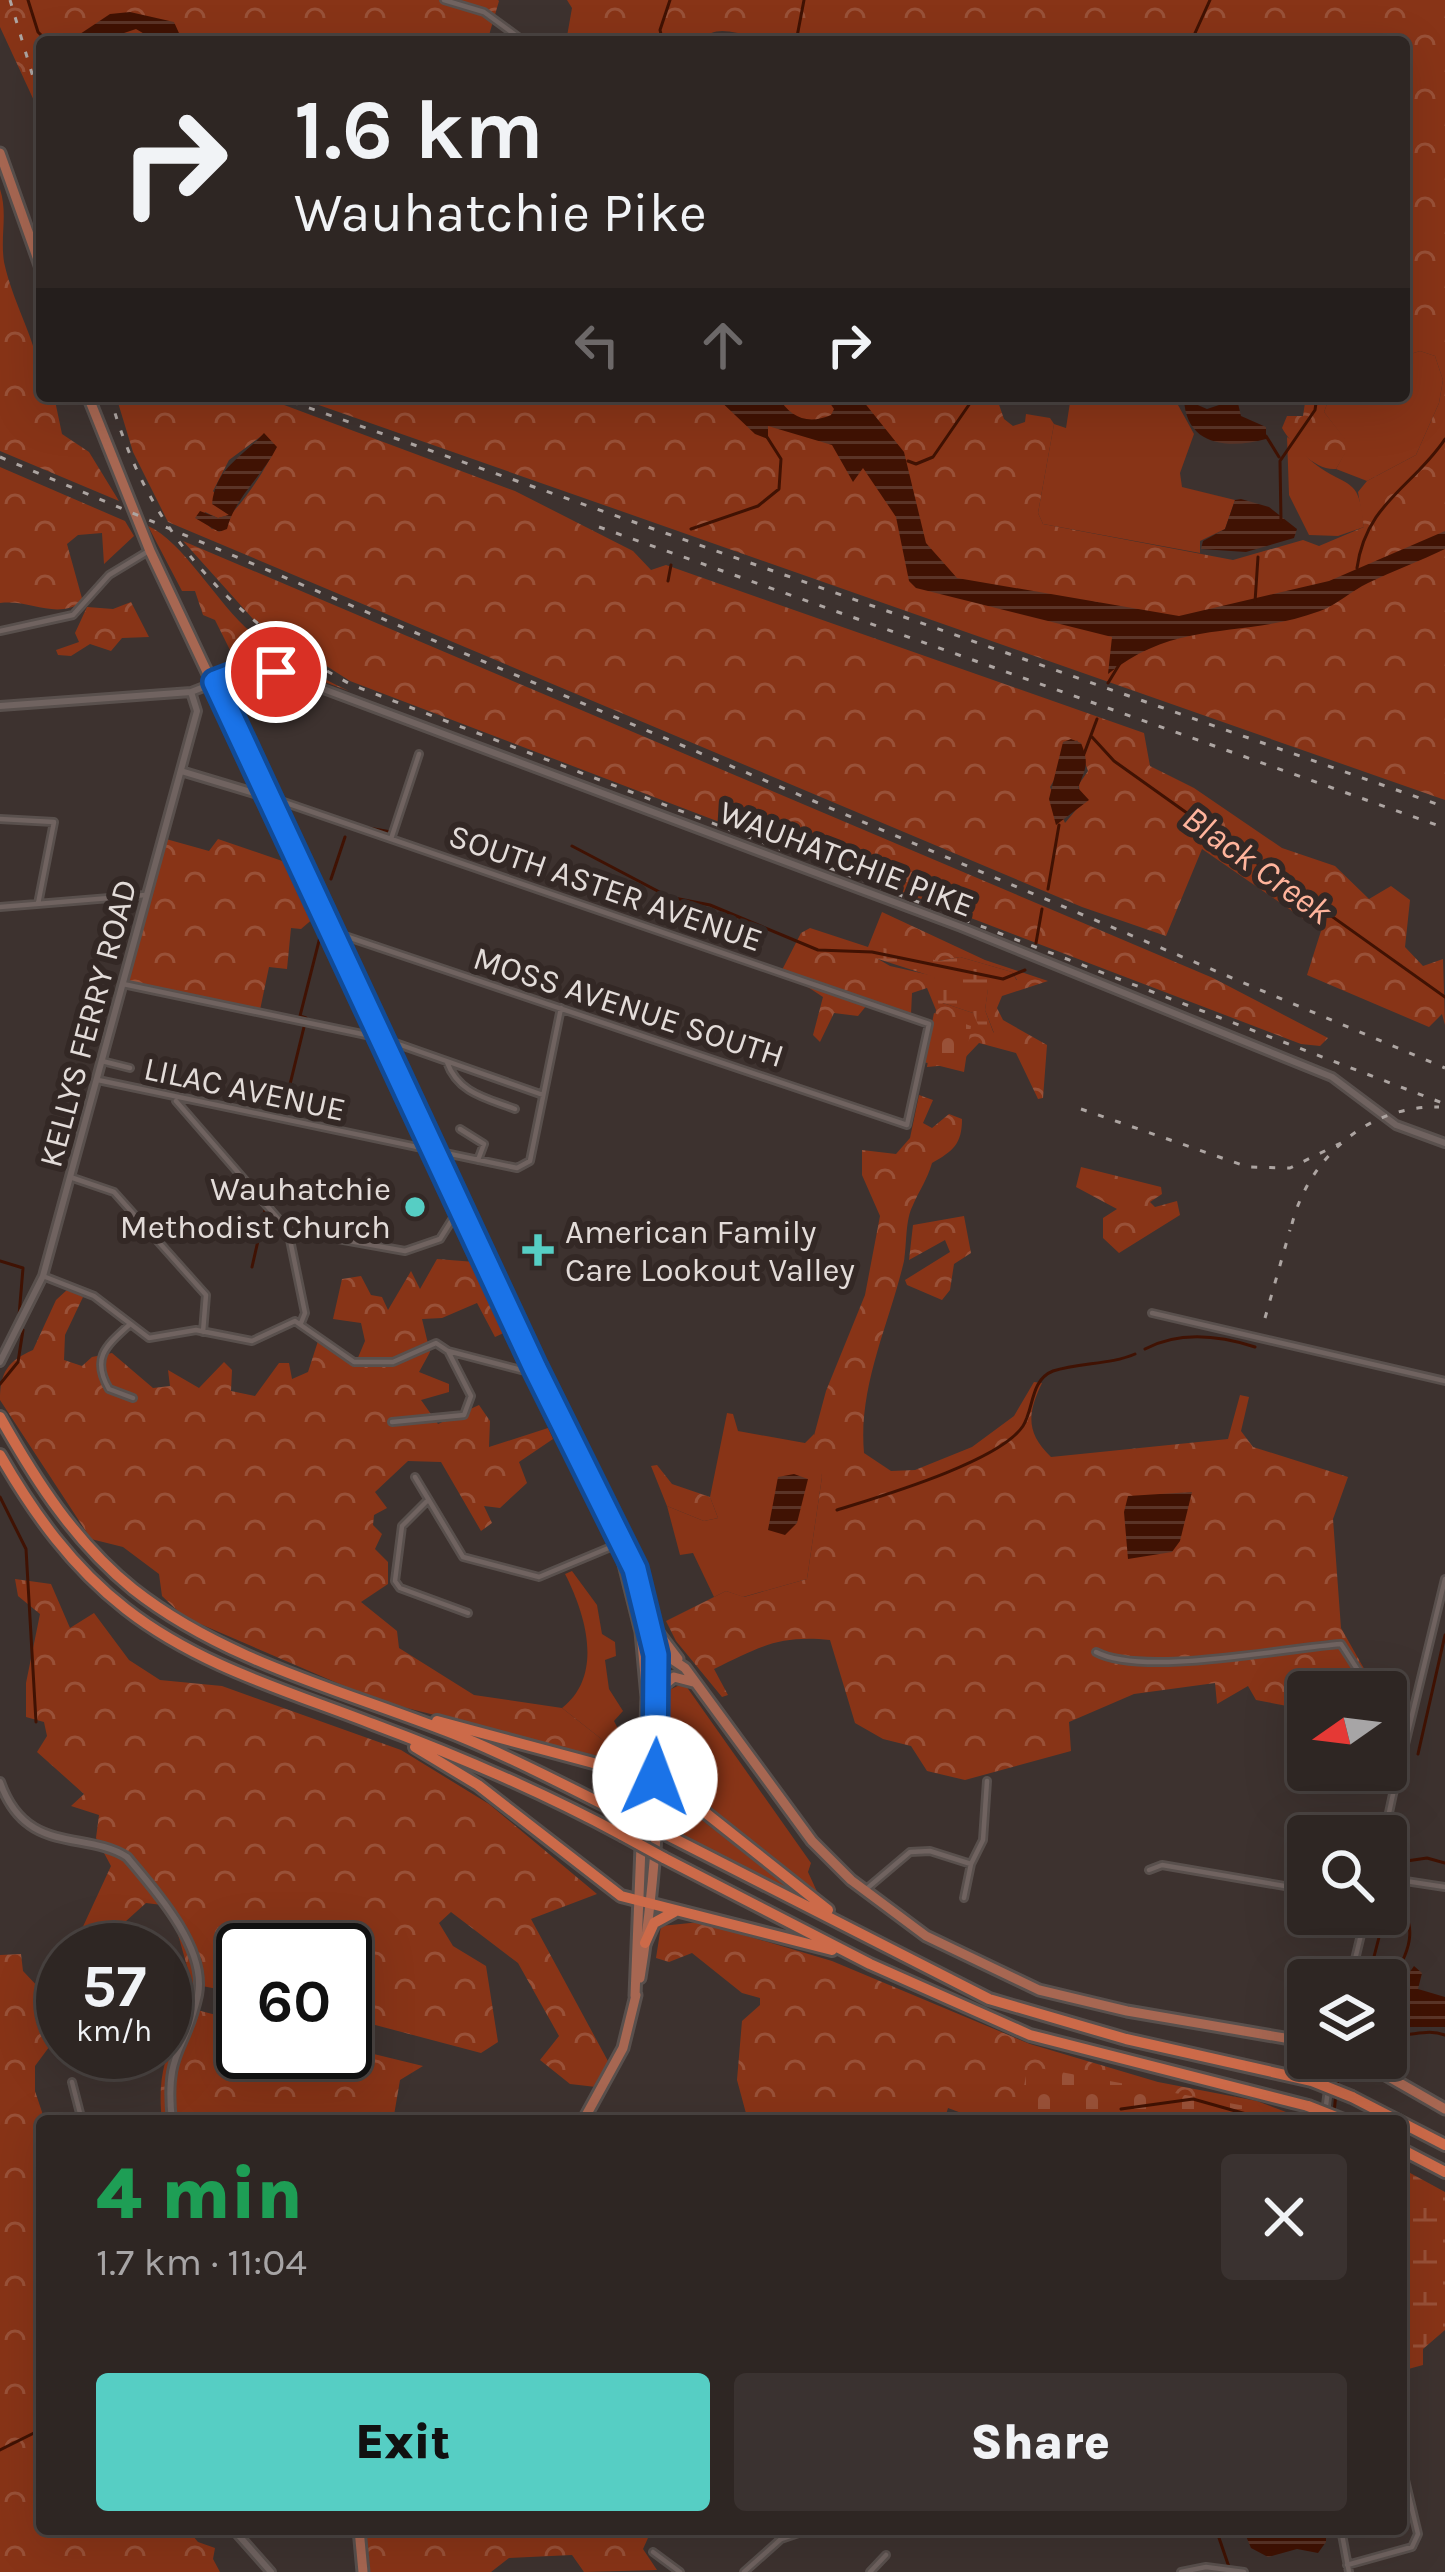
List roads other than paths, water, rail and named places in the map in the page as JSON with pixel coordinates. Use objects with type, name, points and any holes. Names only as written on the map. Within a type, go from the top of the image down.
[{"type":"highway","points":[[0,1417],[48,1498],[129,1586],[211,1638],[494,1751],[989,1999],[1126,2039],[1312,2081],[1387,2115]]},
{"type":"highway","points":[[0,1455],[48,1531],[126,1609],[218,1664],[485,1768],[871,1964],[1030,2035],[1331,2115]]},
{"type":"highway","points":[[371,1703],[649,1777],[850,1926]]},
{"type":"highway","points":[[375,1724],[478,1785],[642,1903],[799,1938],[871,1964]]},
{"type":"highway","points":[[603,1766],[633,1756],[645,1736]]},
{"type":"highway","points":[[645,1942],[658,1919],[682,1911]]},
{"type":"highway","points":[[1407,2125],[1445,2145]]},
{"type":"highway","points":[[1407,2152],[1445,2172]]},
{"type":"main road","points":[[0,153],[36,255]]},
{"type":"main road","points":[[90,402],[150,550],[535,1368],[635,1569],[650,1618],[645,1736],[649,1777]]},
{"type":"main road","points":[[620,1546],[657,1691],[635,1996]]},
{"type":"main road","points":[[650,1618],[789,1814],[864,1891],[961,1957],[1039,1990],[1287,2038]]},
{"type":"main road","points":[[650,1655],[685,1668]]},
{"type":"main road","points":[[657,1691],[680,1677],[700,1686]]},
{"type":"main road","points":[[586,2115],[623,2048],[645,1942],[642,1903]]},
{"type":"main road","points":[[1393,2079],[1445,2109]]},
{"type":"main road","points":[[360,2535],[363,2572]]},
{"type":"street","points":[[444,0],[484,12],[517,36]]},
{"type":"street","points":[[0,631],[73,615],[122,564],[150,550]]},
{"type":"street","name":"WAUHATCHIE PIKE","points":[[0,706],[191,692],[244,671],[283,674],[961,927],[1332,1077],[1396,1125],[1445,1143]]},
{"type":"street","name":"KELLYS FERRY ROAD","points":[[0,1362],[43,1276],[197,710],[191,692]]},
{"type":"street","points":[[391,839],[419,754]]},
{"type":"street","points":[[181,771],[267,797]]},
{"type":"street","name":"SOUTH ASTER AVENUE","points":[[267,797],[929,1024],[907,1125]]},
{"type":"street","points":[[0,819],[54,822],[38,904]]},
{"type":"street","points":[[0,907],[146,895]]},
{"type":"street","name":"MOSS AVENUE SOUTH","points":[[335,938],[345,936],[907,1125]]},
{"type":"street","points":[[123,984],[381,1038],[544,1095],[561,1008]]},
{"type":"street","points":[[102,1060],[130,1068]]},
{"type":"street","points":[[447,1062],[453,1078],[471,1092],[515,1108]]},
{"type":"street","name":"LILAC AVENUE","points":[[97,1080],[525,1167],[544,1095]]},
{"type":"street","points":[[175,1099],[287,1230],[305,1313],[302,1323]]},
{"type":"street","points":[[460,1129],[484,1144],[478,1160]]},
{"type":"street","points":[[70,1177],[114,1192],[179,1259],[206,1295],[203,1331]]},
{"type":"street","points":[[287,1230],[405,1251],[422,1249],[440,1239],[460,1207]]},
{"type":"street","points":[[43,1276],[94,1296],[149,1338],[203,1331],[238,1342],[252,1341],[287,1321],[302,1323],[353,1362],[393,1362],[436,1343],[448,1351],[525,1371],[535,1368]]},
{"type":"street","points":[[1152,1313],[1445,1381]]},
{"type":"street","points":[[129,1325],[104,1348],[99,1366],[109,1389],[133,1398]]},
{"type":"street","points":[[392,1422],[464,1414],[471,1396],[448,1351]]},
{"type":"street","points":[[415,1478],[463,1557],[488,1560],[518,1575],[548,1575],[620,1546]]},
{"type":"street","points":[[426,1502],[402,1526],[395,1581],[400,1588],[467,1613]]},
{"type":"street","points":[[1388,1815],[1445,1580]]},
{"type":"street","points":[[1096,1652],[1109,1659],[1194,1660],[1341,1644],[1358,1671]]},
{"type":"street","points":[[964,1898],[971,1864],[983,1840],[987,1781]]},
{"type":"street","points":[[0,1782],[11,1803],[52,1838],[127,1856],[194,1954],[197,2000],[169,2070],[172,2115]]},
{"type":"street","points":[[864,1891],[910,1852],[930,1851],[971,1864]]},
{"type":"street","points":[[1149,1870],[1162,1865],[1287,1886]]},
{"type":"street","points":[[1407,1881],[1445,1887]]},
{"type":"street","points":[[1325,2115],[1329,2079]]},
{"type":"street","points":[[72,2083],[80,2115]]},
{"type":"street","points":[[1343,2535],[1348,2568],[1412,2548],[1418,2534],[1407,2495]]},
{"type":"street","points":[[238,2535],[272,2572]]},
{"type":"street","points":[[744,2572],[781,2539],[793,2535]]},
{"type":"street","points":[[653,2552],[680,2572]]},
{"type":"street","points":[[870,2572],[886,2554]]},
{"type":"street","points":[[1181,2572],[1244,2572]]},
{"type":"waterway","points":[[28,0],[42,36]]},
{"type":"waterway","points":[[662,36],[670,0]]},
{"type":"waterway","points":[[797,36],[804,0]]},
{"type":"waterway","points":[[1194,36],[1210,0]]},
{"type":"waterway","points":[[908,461],[916,464],[933,457],[971,402]]},
{"type":"waterway","points":[[1281,521],[1280,461],[1316,402]]},
{"type":"waterway","points":[[1266,436],[1279,457]]},
{"type":"waterway","points":[[691,529],[758,506],[779,489],[781,459],[767,437]]},
{"type":"waterway","points":[[1357,568],[1380,511],[1445,439]]},
{"type":"waterway","points":[[1255,602],[1258,557]]},
{"type":"waterway","points":[[668,581],[671,565]]},
{"type":"waterway","name":"Black Creek","points":[[1108,683],[1122,660]]},
{"type":"waterway","name":"Black Creek","points":[[1084,754],[1097,719]]},
{"type":"waterway","name":"Black Creek","points":[[1092,737],[1114,761],[1445,997]]},
{"type":"waterway","points":[[1048,889],[1059,825]]},
{"type":"waterway","points":[[363,827],[391,832]]},
{"type":"waterway","points":[[331,879],[345,837]]},
{"type":"waterway","points":[[572,846],[669,897],[710,905],[818,950],[872,952],[1003,979],[1025,970]]},
{"type":"waterway","points":[[1036,943],[1042,909]]},
{"type":"waterway","points":[[306,1018],[300,1016],[322,929]]},
{"type":"waterway","points":[[283,1113],[304,1027]]},
{"type":"waterway","points":[[252,1267],[265,1210]]},
{"type":"waterway","points":[[0,1261],[23,1268],[19,1316]]},
{"type":"waterway","points":[[0,1384],[18,1362],[23,1330]]},
{"type":"waterway","points":[[1145,1349],[1171,1339],[1199,1337],[1255,1347]]},
{"type":"waterway","points":[[837,1510],[936,1477],[990,1452],[1023,1426],[1036,1388],[1053,1371],[1135,1354]]},
{"type":"waterway","points":[[0,1497],[26,1549],[36,1722]]},
{"type":"waterway","points":[[1418,1754],[1445,1635]]},
{"type":"waterway","name":"Black Creek","points":[[1407,1861],[1427,1858],[1445,1863]]},
{"type":"waterway","points":[[1404,1959],[1409,1940],[1407,1919]]},
{"type":"waterway","name":"Black Creek","points":[[1373,1959],[1380,1935]]},
{"type":"waterway","points":[[1407,2034],[1445,2035]]},
{"type":"waterway","name":"Black Creek","points":[[1337,2083],[1339,2079]]},
{"type":"waterway","name":"Black Creek","points":[[1334,2113],[1336,2093]]},
{"type":"waterway","points":[[1121,2109],[1193,2099],[1250,2115]]},
{"type":"waterway","points":[[0,2450],[36,2432]]},
{"type":"waterway","name":"Black Creek","points":[[1218,2535],[1230,2570]]},
{"type":"railway","points":[[10,0],[36,87]]},
{"type":"railway","points":[[112,402],[146,489],[199,567],[268,631],[352,685],[1445,1104]]},
{"type":"railway","points":[[292,402],[1445,807]]},
{"type":"railway","points":[[0,457],[1445,1068]]},
{"type":"railway","points":[[599,527],[1445,828]]},
{"type":"railway","points":[[1292,1224],[1312,1177],[1346,1140],[1389,1115],[1439,1107]]},
{"type":"railway","points":[[1081,1109],[1248,1167],[1290,1168],[1341,1143]]},
{"type":"railway","points":[[1265,1318],[1290,1230]]},
{"type":"place","name":"Wauhatchie Methodist Church","points":[[415,1207]]},
{"type":"place","name":"American Family Care Lookout Valley","points":[[538,1250]]}]
